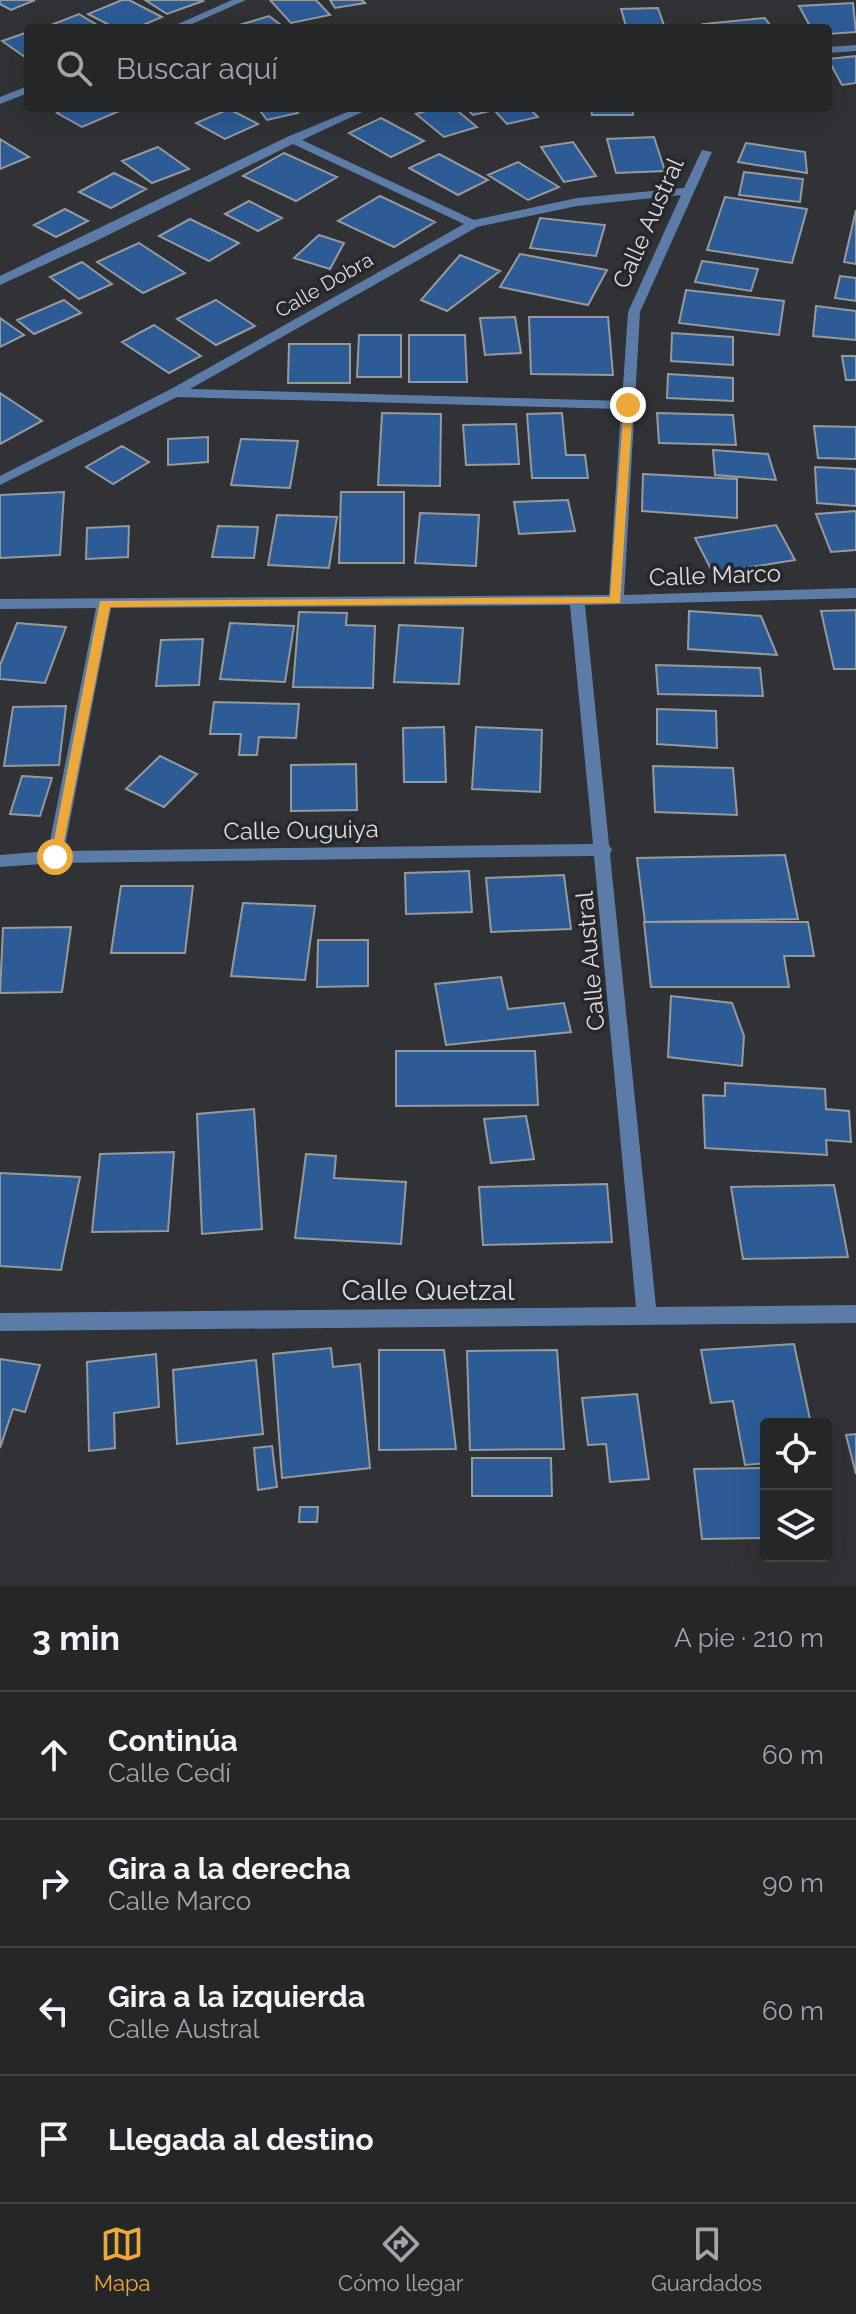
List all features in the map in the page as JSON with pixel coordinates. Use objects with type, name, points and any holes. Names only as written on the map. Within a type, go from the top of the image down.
[{"type":"street","points":[[184,24],[241,0]]},
{"type":"street","points":[[832,50],[856,48]]},
{"type":"street","points":[[0,101],[24,91]]},
{"type":"street","points":[[0,281],[99,238],[291,139],[356,112]]},
{"type":"street","points":[[291,139],[473,224]]},
{"type":"street","name":"Calle Austral","points":[[616,600],[634,312],[706,152]]},
{"type":"street","name":"Calle Dobra","points":[[0,481],[176,392],[473,224],[577,202],[689,191]]},
{"type":"street","points":[[176,392],[628,405]]},
{"type":"street","name":"Calle Marco","points":[[0,604],[577,601],[856,593]]},
{"type":"street","name":"Calle Austral","points":[[577,601],[604,850],[647,1317]]},
{"type":"street","points":[[55,857],[104,604]]},
{"type":"street","name":"Calle Ouguiya","points":[[0,861],[55,857],[604,850]]},
{"type":"street","name":"Calle Quetzal","points":[[0,1322],[856,1314]]},
{"type":"building","points":[[0,0],[35,0],[11,10],[0,4]]},
{"type":"building","points":[[129,0],[162,17],[145,24],[107,24],[88,14]]},
{"type":"building","points":[[145,0],[201,0],[203,1],[167,14]]},
{"type":"building","points":[[270,0],[316,0],[330,15],[291,23]]},
{"type":"building","points":[[330,0],[362,0],[365,3],[335,8]]},
{"type":"building","points":[[853,3],[856,32],[832,34],[832,24],[809,24],[799,6]]},
{"type":"building","points":[[658,8],[664,24],[625,24],[621,9]]},
{"type":"building","points":[[79,14],[95,24],[54,24]]},
{"type":"building","points":[[269,16],[280,24],[243,24]]},
{"type":"building","points":[[765,18],[769,24],[703,24]]},
{"type":"building","points":[[24,33],[24,56],[2,41]]},
{"type":"building","points":[[856,56],[856,83],[842,85],[832,66],[832,59]]},
{"type":"building","points":[[59,112],[117,112],[82,127]]},
{"type":"building","points":[[222,112],[235,112],[258,124],[225,139],[196,123]]},
{"type":"building","points":[[261,112],[298,113],[267,120]]},
{"type":"building","points":[[459,112],[477,127],[444,137],[416,114]]},
{"type":"building","points":[[496,112],[533,112],[538,117],[507,124]]},
{"type":"building","points":[[592,112],[633,112],[633,115],[592,115]]},
{"type":"building","points":[[381,118],[424,141],[391,157],[349,133]]},
{"type":"building","points":[[654,137],[665,171],[616,173],[607,139]]},
{"type":"building","points":[[0,139],[29,157],[0,169]]},
{"type":"building","points":[[573,142],[596,176],[564,182],[541,147]]},
{"type":"building","points":[[746,143],[805,152],[807,173],[738,162]]},
{"type":"building","points":[[158,147],[189,169],[152,183],[122,161]]},
{"type":"building","points":[[284,153],[337,177],[296,201],[243,176]]},
{"type":"building","points":[[439,154],[488,180],[458,195],[409,168]]},
{"type":"building","points":[[518,162],[559,187],[528,200],[488,175]]},
{"type":"building","points":[[744,172],[803,179],[800,202],[739,195]]},
{"type":"building","points":[[114,173],[146,189],[111,208],[79,192]]},
{"type":"building","points":[[380,196],[435,222],[394,247],[338,221]]},
{"type":"building","points":[[725,197],[807,209],[792,263],[707,250]]},
{"type":"building","points":[[249,201],[282,218],[258,231],[225,214]]},
{"type":"building","points":[[65,209],[88,221],[56,237],[34,225]]},
{"type":"building","points":[[856,210],[856,264],[844,262]]},
{"type":"building","points":[[540,218],[605,225],[596,256],[530,248]]},
{"type":"building","points":[[190,219],[239,243],[209,261],[159,236]]},
{"type":"building","points":[[319,235],[344,243],[330,269],[294,258]]},
{"type":"building","points":[[139,243],[185,273],[143,293],[97,262]]},
{"type":"building","points":[[520,254],[607,270],[588,305],[500,287]]},
{"type":"building","points":[[460,255],[500,271],[447,311],[421,300]]},
{"type":"building","points":[[702,261],[758,269],[751,291],[695,282]]},
{"type":"building","points":[[82,262],[112,284],[79,299],[50,277]]},
{"type":"building","points":[[840,276],[856,278],[856,301],[835,298]]},
{"type":"building","points":[[686,290],[784,301],[779,335],[679,323]]},
{"type":"building","points":[[64,300],[81,313],[34,334],[17,320]]},
{"type":"building","points":[[216,300],[255,326],[216,345],[177,319]]},
{"type":"building","points":[[816,306],[856,311],[856,340],[813,336]]},
{"type":"building","points":[[515,317],[521,353],[485,355],[480,318]]},
{"type":"building","points":[[529,317],[608,317],[613,375],[531,374]]},
{"type":"building","points":[[0,318],[24,335],[0,347]]},
{"type":"building","points":[[154,325],[201,356],[169,373],[122,342]]},
{"type":"building","points":[[672,333],[733,337],[733,365],[671,361]]},
{"type":"building","points":[[359,335],[401,335],[401,377],[357,377]]},
{"type":"building","points":[[409,335],[465,335],[467,382],[409,382]]},
{"type":"building","points":[[289,344],[350,344],[350,383],[288,383]]},
{"type":"building","points":[[842,356],[856,356],[856,380],[846,380]]},
{"type":"building","points":[[668,374],[733,378],[733,401],[667,398]]},
{"type":"building","points":[[0,393],[42,421],[0,444]]},
{"type":"building","points":[[382,413],[441,414],[440,486],[378,485]]},
{"type":"building","points":[[562,413],[566,455],[585,455],[588,478],[532,478],[527,414]]},
{"type":"building","points":[[657,413],[733,415],[736,445],[659,443]]},
{"type":"building","points":[[516,424],[519,464],[466,465],[463,425]]},
{"type":"building","points":[[814,426],[856,427],[856,459],[818,458]]},
{"type":"building","points":[[208,437],[208,462],[168,465],[168,439]]},
{"type":"building","points":[[241,439],[298,441],[290,488],[231,485]]},
{"type":"building","points":[[122,446],[149,462],[113,484],[86,467]]},
{"type":"building","points":[[713,450],[768,454],[776,480],[715,475]]},
{"type":"building","points":[[815,467],[856,469],[856,506],[817,503]]},
{"type":"building","points":[[643,474],[737,479],[737,518],[642,511]]},
{"type":"building","points":[[64,492],[60,555],[0,558],[0,495]]},
{"type":"building","points":[[341,492],[404,492],[404,563],[339,563]]},
{"type":"building","points":[[568,500],[575,531],[519,534],[514,502]]},
{"type":"building","points":[[856,511],[856,550],[831,552],[816,514]]},
{"type":"building","points":[[420,513],[479,515],[476,566],[415,563]]},
{"type":"building","points":[[277,515],[337,517],[329,568],[268,565]]},
{"type":"building","points":[[776,525],[795,560],[713,573],[695,538]]},
{"type":"building","points":[[129,526],[128,557],[86,559],[87,528]]},
{"type":"building","points":[[218,526],[258,527],[254,558],[212,557]]},
{"type":"building","points":[[856,610],[856,669],[834,669],[821,611]]},
{"type":"building","points":[[689,611],[761,616],[777,655],[688,649]]},
{"type":"building","points":[[299,612],[347,613],[346,625],[375,626],[373,688],[293,687]]},
{"type":"building","points":[[17,623],[66,627],[45,683],[0,679],[0,665]]},
{"type":"building","points":[[230,623],[294,626],[285,682],[220,679]]},
{"type":"building","points":[[399,625],[463,628],[459,684],[394,682]]},
{"type":"building","points":[[203,639],[199,685],[156,686],[161,640]]},
{"type":"building","points":[[656,665],[760,668],[763,696],[658,694]]},
{"type":"building","points":[[214,702],[299,704],[296,738],[259,737],[257,755],[239,755],[241,734],[210,734]]},
{"type":"building","points":[[66,706],[59,765],[4,766],[13,707]]},
{"type":"building","points":[[657,709],[716,711],[717,748],[657,744]]},
{"type":"building","points":[[444,727],[446,782],[404,782],[403,728]]},
{"type":"building","points":[[476,727],[542,730],[540,792],[472,789]]},
{"type":"building","points":[[160,756],[197,774],[164,807],[126,789]]},
{"type":"building","points":[[356,764],[357,810],[291,811],[291,765]]},
{"type":"building","points":[[653,766],[733,768],[737,815],[655,812]]},
{"type":"building","points":[[22,776],[52,778],[40,816],[10,814]]},
{"type":"building","points":[[785,855],[798,919],[645,922],[637,858]]},
{"type":"building","points":[[469,871],[472,912],[406,914],[405,873]]},
{"type":"building","points":[[564,875],[571,929],[491,932],[486,878]]},
{"type":"building","points":[[121,886],[193,886],[185,953],[111,953]]},
{"type":"building","points":[[243,903],[315,906],[305,980],[231,976]]},
{"type":"building","points":[[644,922],[808,922],[814,956],[784,956],[789,987],[651,987]]},
{"type":"building","points":[[71,927],[62,992],[0,993],[3,928]]},
{"type":"building","points":[[318,940],[368,940],[368,986],[317,987]]},
{"type":"building","points":[[501,977],[508,1009],[564,1003],[571,1032],[446,1045],[435,984]]},
{"type":"building","points":[[671,996],[732,1003],[744,1036],[742,1066],[668,1057]]},
{"type":"building","points":[[396,1051],[535,1051],[538,1105],[396,1106]]},
{"type":"building","points":[[725,1083],[825,1089],[826,1109],[849,1111],[851,1142],[826,1140],[827,1155],[705,1148],[703,1095],[725,1096]]},
{"type":"building","points":[[254,1109],[262,1229],[202,1234],[197,1114]]},
{"type":"building","points":[[526,1116],[534,1159],[491,1163],[484,1119]]},
{"type":"building","points":[[174,1152],[168,1231],[92,1232],[100,1154]]},
{"type":"building","points":[[306,1154],[336,1156],[334,1178],[406,1182],[401,1244],[295,1238]]},
{"type":"building","points":[[0,1173],[80,1177],[61,1270],[0,1266]]},
{"type":"building","points":[[607,1184],[612,1242],[483,1245],[479,1187]]},
{"type":"building","points":[[834,1185],[848,1257],[743,1259],[731,1187]]},
{"type":"building","points":[[794,1344],[810,1418],[760,1418],[760,1464],[745,1465],[733,1401],[711,1403],[701,1350]]},
{"type":"building","points":[[331,1348],[333,1367],[360,1364],[370,1468],[282,1478],[273,1354]]},
{"type":"building","points":[[379,1350],[444,1350],[456,1449],[379,1450]]},
{"type":"building","points":[[557,1350],[564,1449],[470,1450],[467,1351]]},
{"type":"building","points":[[156,1354],[159,1407],[114,1413],[115,1448],[89,1451],[87,1362]]},
{"type":"building","points":[[0,1359],[40,1365],[25,1412],[13,1409],[0,1448]]},
{"type":"building","points":[[256,1360],[263,1434],[177,1444],[173,1370]]},
{"type":"building","points":[[637,1394],[649,1479],[610,1482],[606,1444],[588,1445],[582,1398]]},
{"type":"building","points":[[856,1434],[856,1474],[846,1435]]},
{"type":"building","points":[[272,1446],[277,1487],[258,1490],[254,1448]]},
{"type":"building","points":[[472,1458],[551,1458],[552,1496],[472,1496]]},
{"type":"building","points":[[760,1468],[760,1538],[702,1539],[694,1469]]},
{"type":"building","points":[[300,1507],[318,1507],[317,1522],[299,1522]]},
{"type":"route","points":[[55,857],[104,604],[616,600],[628,405]]}]
